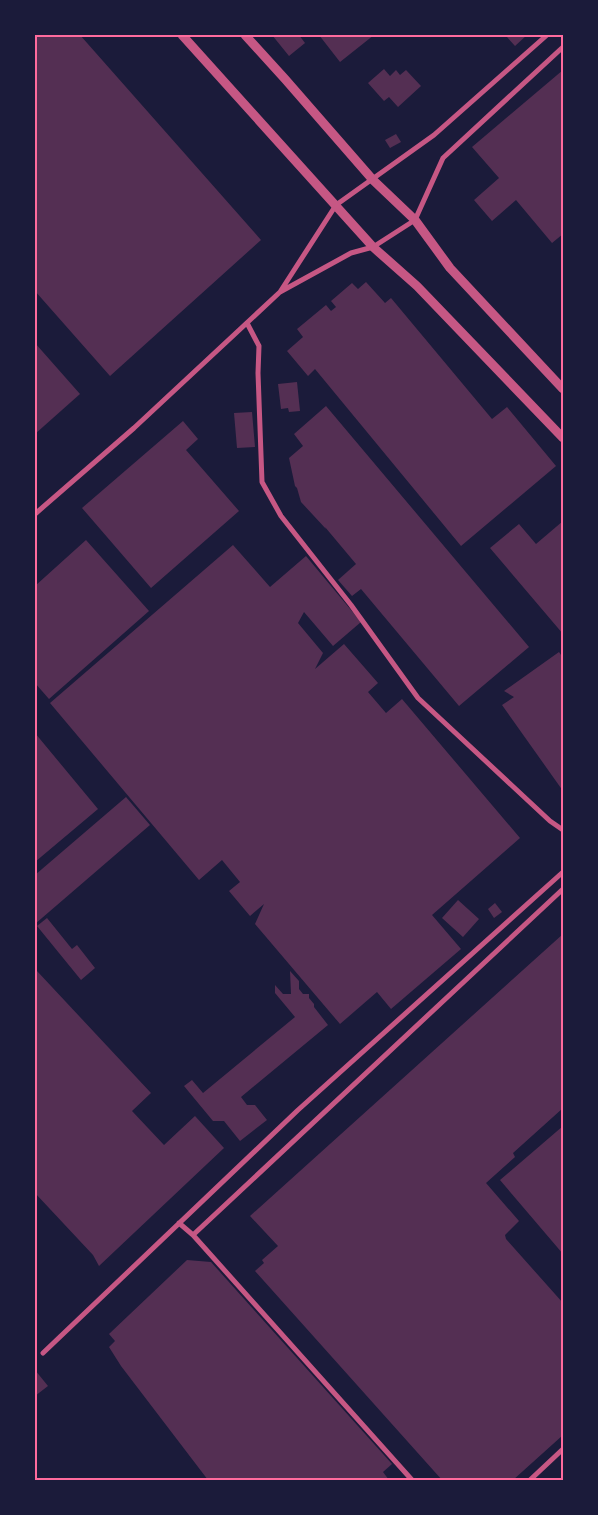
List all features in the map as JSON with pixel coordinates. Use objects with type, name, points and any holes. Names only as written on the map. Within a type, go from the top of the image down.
[{"type":"street","points":[[182,35],[373,247],[417,286],[563,438]]},
{"type":"street","points":[[245,35],[372,180],[415,220],[450,268],[563,389]]},
{"type":"street","points":[[35,514],[134,428],[280,292],[336,205],[434,135],[547,35]]},
{"type":"street","points":[[280,292],[351,253],[373,247],[415,220],[443,158],[563,46]]},
{"type":"street","points":[[247,323],[259,346],[258,373],[262,482],[281,516],[351,605],[418,698],[550,821],[563,830]]},
{"type":"street","points":[[43,1353],[298,1110],[563,872]]},
{"type":"street","points":[[193,1235],[563,889]]},
{"type":"street","points":[[179,1223],[193,1235],[412,1480]]},
{"type":"street","points":[[530,1480],[563,1449]]},
{"type":"building","points":[[35,35],[80,35],[261,240],[110,376],[35,291]]},
{"type":"building","points":[[272,35],[299,35],[305,43],[289,56]]},
{"type":"building","points":[[319,35],[374,35],[340,62]]},
{"type":"building","points":[[509,35],[527,35],[515,46],[507,37]]},
{"type":"building","points":[[384,69],[390,76],[396,70],[400,75],[406,70],[421,86],[398,107],[389,97],[384,101],[368,83]]},
{"type":"building","points":[[563,70],[563,234],[552,243],[516,200],[492,221],[474,200],[499,178],[472,147]]},
{"type":"building","points":[[396,134],[401,142],[390,148],[385,140]]},
{"type":"building","points":[[366,282],[385,303],[391,298],[492,419],[507,407],[556,466],[461,546],[315,369],[308,376],[287,351],[303,337],[297,329],[326,305],[331,311],[336,307],[331,301],[352,283],[358,289]]},
{"type":"building","points":[[35,343],[80,394],[35,434]]},
{"type":"building","points":[[297,382],[300,411],[289,412],[288,408],[281,409],[278,384]]},
{"type":"building","points":[[326,406],[529,647],[459,706],[361,589],[352,596],[338,580],[356,564],[301,502],[295,486],[289,458],[303,446],[294,434]]},
{"type":"building","points":[[252,412],[255,447],[237,448],[234,413]]},
{"type":"building","points":[[183,421],[198,439],[186,450],[239,511],[151,588],[82,508]]},
{"type":"building","points":[[563,521],[563,634],[490,548],[519,524],[536,544]]},
{"type":"building","points":[[86,540],[149,611],[49,699],[35,683],[35,586]]},
{"type":"building","points":[[233,545],[270,587],[306,556],[361,622],[333,646],[304,612],[298,623],[323,653],[315,669],[344,644],[378,683],[368,692],[386,713],[402,699],[520,838],[432,915],[461,949],[391,1009],[377,992],[340,1024],[255,924],[264,904],[250,916],[229,891],[240,882],[222,860],[199,880],[50,703]]},
{"type":"building","points":[[559,652],[563,658],[563,791],[502,705],[514,697],[504,691]]},
{"type":"building","points":[[35,733],[98,809],[35,862]]},
{"type":"building","points":[[126,797],[150,825],[35,924],[35,875]]},
{"type":"building","points":[[458,900],[479,919],[463,937],[442,918]]},
{"type":"building","points":[[495,903],[502,912],[494,918],[488,909]]},
{"type":"building","points":[[47,918],[72,949],[77,945],[95,968],[81,980],[37,926]]},
{"type":"building","points":[[563,934],[563,1108],[513,1153],[515,1157],[486,1183],[519,1221],[505,1235],[506,1239],[563,1303],[563,1435],[513,1480],[442,1480],[255,1271],[264,1263],[262,1260],[278,1246],[250,1216]]},
{"type":"building","points":[[37,971],[151,1093],[132,1111],[164,1145],[195,1116],[224,1148],[99,1266],[93,1255],[35,1193],[35,973]]},
{"type":"building","points":[[290,971],[299,981],[299,989],[303,994],[309,994],[314,1007],[328,1025],[241,1097],[247,1105],[255,1105],[267,1120],[240,1141],[224,1121],[213,1121],[184,1086],[192,1080],[203,1093],[295,1017],[275,993],[275,985],[283,994],[291,994]]},
{"type":"building","points":[[563,1126],[563,1254],[500,1180]]},
{"type":"building","points":[[187,1260],[211,1262],[392,1464],[383,1472],[389,1480],[208,1480],[121,1366],[109,1347],[115,1341],[109,1334]]},
{"type":"building","points":[[35,1370],[48,1386],[35,1396]]}]
